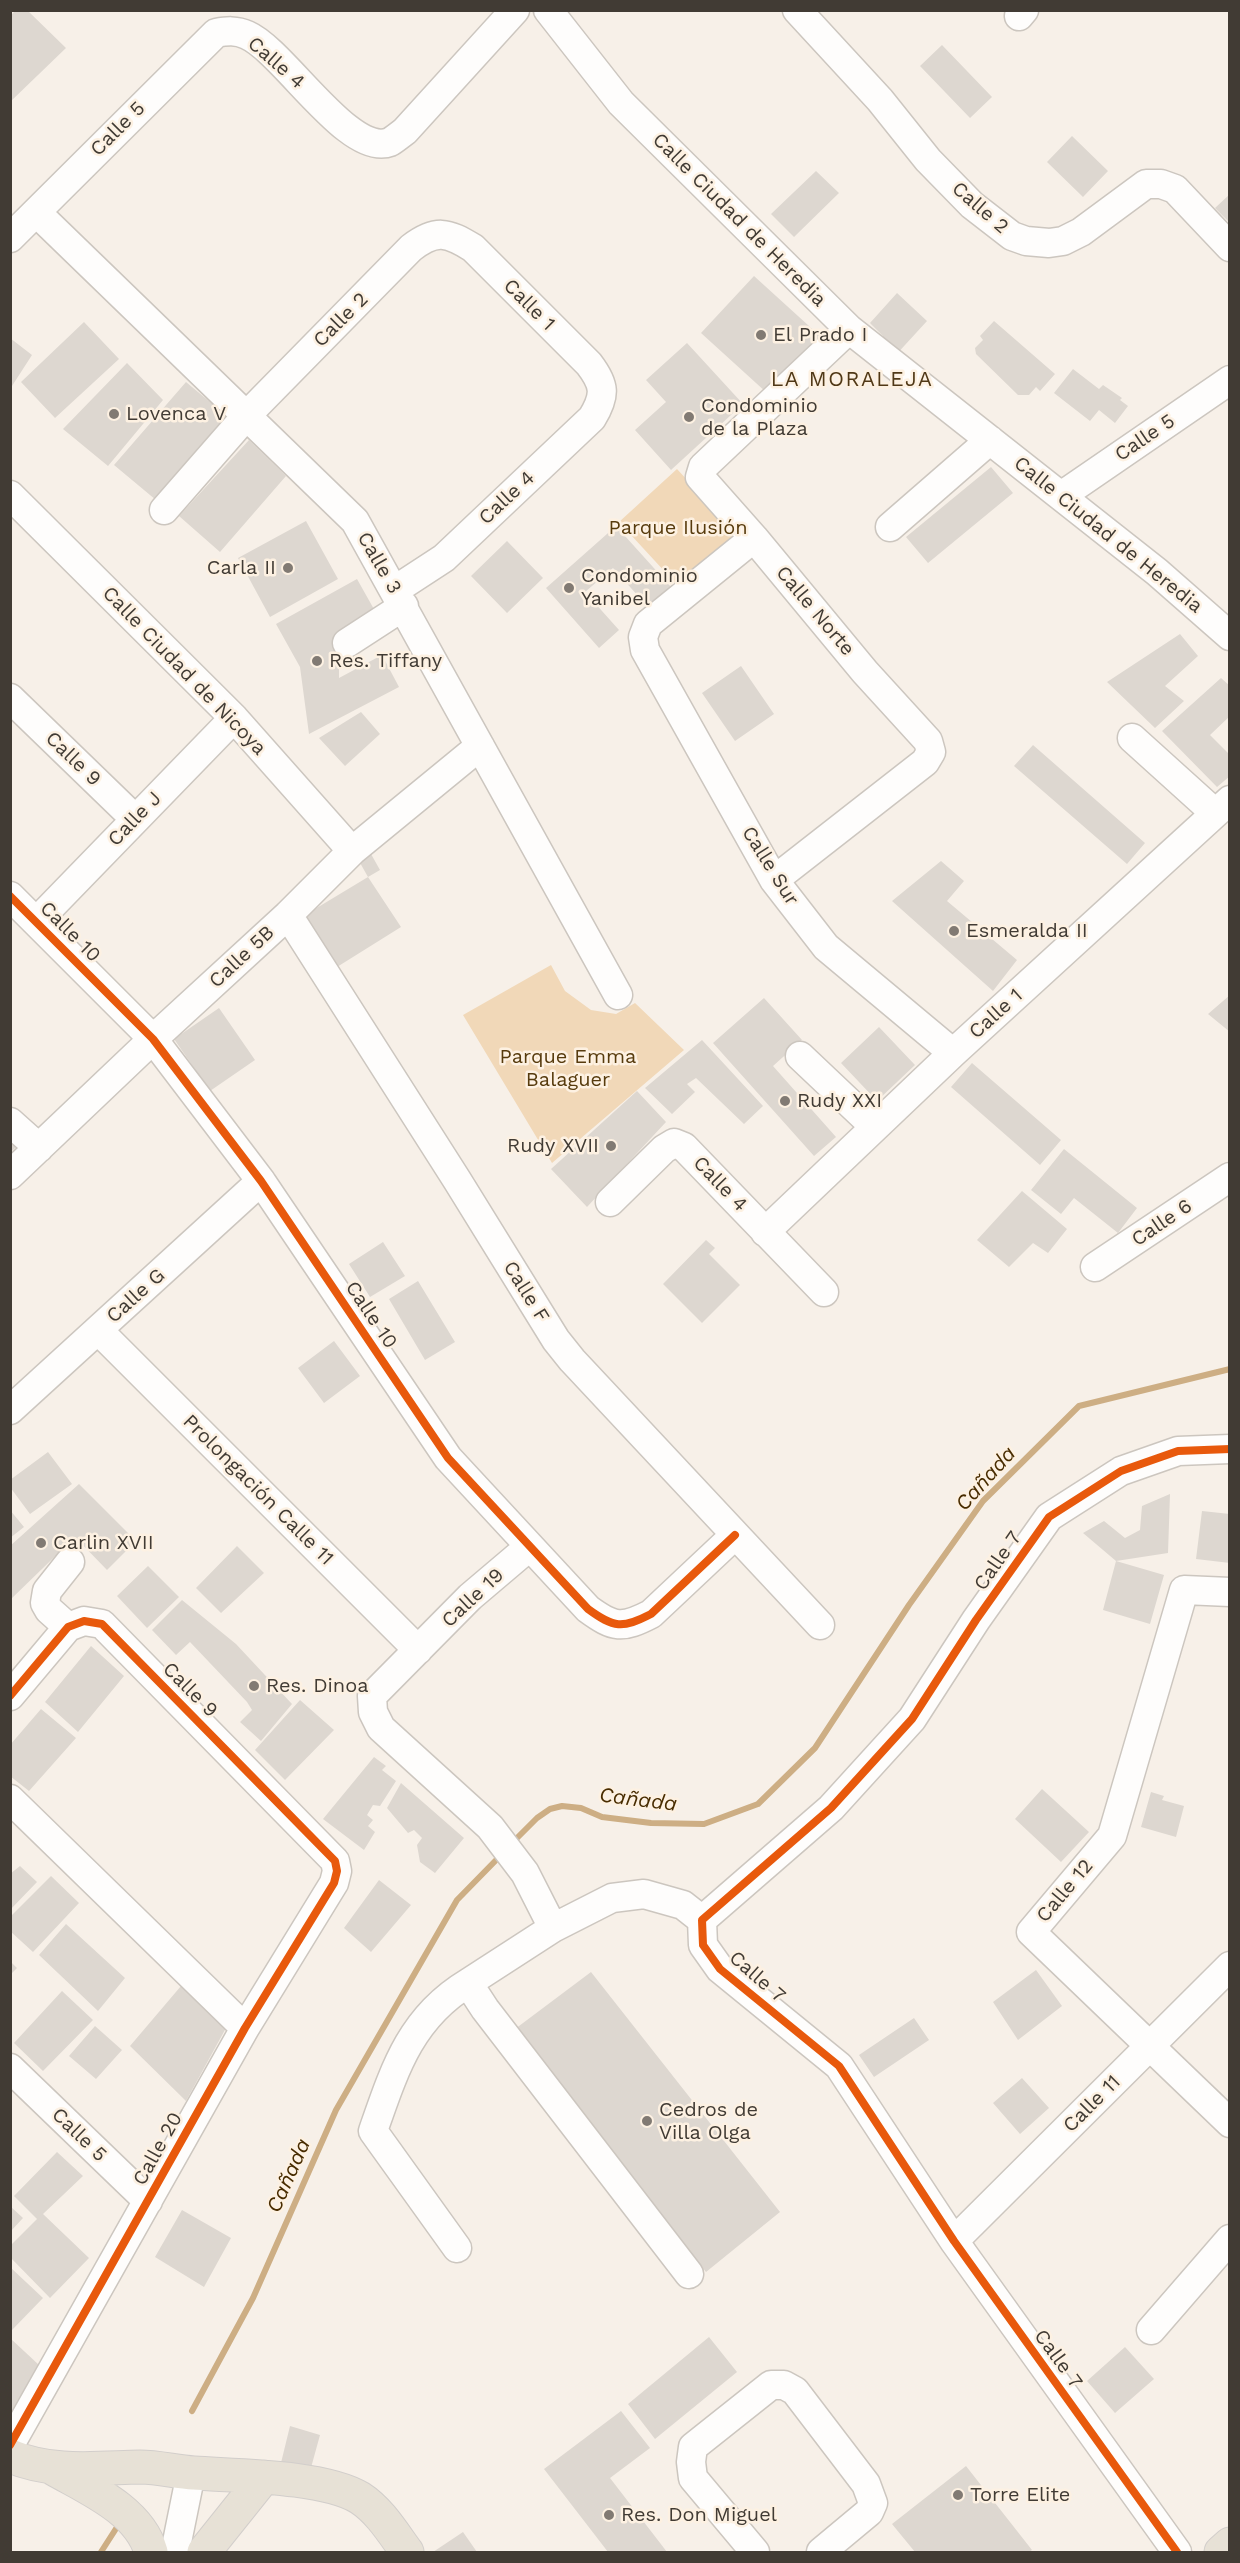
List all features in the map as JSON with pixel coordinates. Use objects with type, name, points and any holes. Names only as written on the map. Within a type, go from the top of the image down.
[{"type":"main road","points":[[10,2456],[29,2464],[54,2469],[156,2467],[191,2473],[264,2477],[334,2487],[359,2498],[380,2515],[407,2553]]},
{"type":"main road","points":[[54,2469],[109,2502],[135,2522],[151,2553]]},
{"type":"main road","points":[[204,2553],[264,2477]]},
{"type":"main road","points":[[1221,2553],[1230,2544]]},
{"type":"street","name":"Calle 4","points":[[231,30],[248,36],[264,47],[345,127],[360,138],[375,143],[390,142],[405,131],[515,10]]},
{"type":"street","name":"Calle Ciudad de Heredia","points":[[548,10],[621,103],[849,329],[1157,572],[1230,636]]},
{"type":"street","name":"Calle 2","points":[[797,10],[880,100],[935,167],[972,205],[1012,236],[1026,241],[1049,243],[1063,241],[1081,232],[1146,184],[1161,184],[1176,189],[1230,247]]},
{"type":"street","name":"Calle 5","points":[[10,238],[202,45],[216,33],[231,30]]},
{"type":"street","name":"Calle 3","points":[[36,212],[355,521],[618,995]]},
{"type":"street","name":"Calle 2","points":[[164,510],[246,415],[411,249],[425,238],[441,234]]},
{"type":"street","name":"Calle 1","points":[[441,234],[457,238],[473,249],[588,364],[597,376],[603,391]]},
{"type":"street","name":"Calle Norte","points":[[774,880],[925,762],[931,752],[928,741],[866,672],[700,477],[704,467],[849,329]]},
{"type":"street","name":"Calle 5","points":[[1060,495],[1230,380]]},
{"type":"street","name":"Calle 4","points":[[347,643],[444,558],[592,418],[600,405],[603,391]]},
{"type":"street","points":[[890,527],[990,440]]},
{"type":"street","name":"Calle Ciudad de Nicoya","points":[[10,495],[234,718],[352,851]]},
{"type":"street","name":"Calle Sur","points":[[754,538],[648,624],[643,637],[645,650],[774,880],[826,947],[953,1053]]},
{"type":"street","name":"Calle 9","points":[[10,698],[135,819]]},
{"type":"street","name":"Calle J","points":[[37,921],[234,718]]},
{"type":"street","points":[[1132,738],[1222,807]]},
{"type":"street","name":"Calle 5B","points":[[10,1175],[288,915],[352,851],[480,746]]},
{"type":"street","name":"Calle 1","points":[[765,1232],[953,1053],[1222,807]]},
{"type":"street","name":"Calle 10","points":[[10,896],[153,1039],[261,1182],[448,1458],[588,1609],[602,1620],[620,1627],[651,1614],[735,1535]]},
{"type":"street","name":"Calle F","points":[[288,915],[556,1340],[572,1360],[820,1625]]},
{"type":"street","points":[[800,1056],[875,1127]]},
{"type":"street","points":[[10,1122],[39,1149]]},
{"type":"street","name":"Calle 4","points":[[610,1202],[664,1149],[674,1143],[684,1147],[824,1292]]},
{"type":"street","name":"Calle 6","points":[[1095,1267],[1230,1177]]},
{"type":"street","name":"Calle G","points":[[10,1410],[261,1182]]},
{"type":"street","name":"Prolongación Calle 11","points":[[98,1330],[418,1650]]},
{"type":"street","name":"Calle 7","points":[[1177,2553],[954,2241],[839,2066],[720,1970],[703,1945],[702,1920],[831,1808],[912,1719],[976,1620],[1049,1517],[1121,1471],[1178,1451],[1230,1449]]},
{"type":"street","name":"Calle 19","points":[[529,1547],[470,1598],[372,1696],[373,1712],[381,1728],[490,1827],[525,1873],[553,1928]]},
{"type":"street","points":[[10,1696],[68,1627],[49,1610],[45,1603],[47,1591],[70,1562]]},
{"type":"street","name":"Calle 12","points":[[1230,1592],[1184,1590],[1112,1836],[1030,1932],[1230,2123]]},
{"type":"street","name":"Calle 9","points":[[68,1627],[84,1621],[102,1624],[335,1861],[337,1871]]},
{"type":"street","points":[[10,1799],[245,2028]]},
{"type":"street","name":"Calle 20","points":[[10,2445],[245,2028],[334,1883],[337,1871]]},
{"type":"street","points":[[457,2248],[373,2131],[398,2062],[417,2029],[451,1993],[553,1928],[612,1898],[644,1894],[683,1905],[702,1920]]},
{"type":"street","name":"Calle 11","points":[[954,2241],[1230,1966]]},
{"type":"street","points":[[468,1983],[689,2274]]},
{"type":"street","name":"Calle 5","points":[[10,2068],[148,2201]]},
{"type":"street","points":[[1151,2330],[1230,2239]]},
{"type":"street","points":[[755,2553],[693,2478],[691,2462],[693,2447],[771,2385],[784,2385],[795,2391],[866,2484],[873,2503],[869,2512],[821,2553]]},
{"type":"street","points":[[175,2553],[191,2473]]},
{"type":"green space","name":"Parque Ilusión","points":[[677,469],[736,533],[678,586],[619,522]]},
{"type":"green space","name":"Parque Emma Balaguer","points":[[551,965],[565,991],[591,1010],[616,1014],[635,1003],[684,1050],[552,1163],[463,1015]]},
{"type":"building","points":[[16,10],[27,10],[66,48],[10,102],[10,16]]},
{"type":"building","points":[[942,45],[992,97],[970,118],[920,66]]},
{"type":"building","points":[[1072,136],[1108,171],[1083,197],[1047,162]]},
{"type":"building","points":[[816,171],[839,193],[794,237],[771,214]]},
{"type":"building","points":[[1230,194],[1230,223],[1215,208]]},
{"type":"building","name":"El Prado I","points":[[754,276],[820,336],[767,393],[701,333]]},
{"type":"building","points":[[897,293],[927,321],[894,357],[878,342],[883,336],[870,323]]},
{"type":"building","points":[[994,321],[1055,374],[1040,391],[1036,387],[1029,395],[1018,395],[976,354],[975,348],[983,340],[980,336]]},
{"type":"building","points":[[84,322],[119,359],[55,418],[21,382]]},
{"type":"building","points":[[10,338],[32,355],[12,386],[10,385]]},
{"type":"building","name":"Condominio de la Plaza","points":[[687,343],[743,404],[671,470],[635,430],[666,402],[646,380]]},
{"type":"building","name":"Lovenca V","points":[[127,363],[163,400],[108,466],[63,429]]},
{"type":"building","points":[[1073,369],[1099,389],[1103,385],[1122,398],[1120,400],[1128,406],[1115,423],[1099,410],[1090,421],[1054,393]]},
{"type":"building","points":[[186,382],[234,422],[162,505],[114,465]]},
{"type":"building","points":[[249,440],[286,476],[220,552],[179,516]]},
{"type":"building","points":[[991,467],[1013,493],[928,563],[906,537]]},
{"type":"building","name":"Carla II","points":[[306,521],[338,579],[270,617],[238,558]]},
{"type":"building","name":"Condominio Yanibel","points":[[616,526],[671,587],[648,607],[613,568],[585,592],[619,630],[599,648],[546,588]]},
{"type":"building","points":[[507,541],[543,578],[507,613],[471,576]]},
{"type":"building","name":"Res. Tiffany","points":[[357,579],[375,611],[339,631],[339,678],[382,655],[399,687],[309,734],[300,667],[276,624]]},
{"type":"building","points":[[1180,634],[1198,656],[1165,686],[1184,701],[1155,728],[1107,682]]},
{"type":"building","points":[[741,666],[774,714],[735,741],[702,693]]},
{"type":"building","points":[[1221,678],[1230,686],[1230,716],[1210,735],[1230,755],[1230,776],[1217,787],[1162,731]]},
{"type":"building","points":[[361,712],[380,734],[345,766],[319,738]]},
{"type":"building","points":[[1033,745],[1145,843],[1127,864],[1014,766]]},
{"type":"building","points":[[371,854],[380,870],[368,877],[359,861]]},
{"type":"building","name":"Esmeralda II","points":[[941,861],[964,881],[947,901],[1017,960],[993,991],[892,901]]},
{"type":"building","points":[[368,877],[401,927],[337,967],[305,915]]},
{"type":"building","points":[[1230,995],[1230,1032],[1208,1014]]},
{"type":"building","name":"Rudy XXI","points":[[764,998],[802,1040],[773,1066],[836,1137],[814,1156],[713,1043]]},
{"type":"building","points":[[219,1008],[255,1060],[210,1091],[174,1039]]},
{"type":"building","points":[[879,1027],[915,1065],[877,1101],[841,1063]]},
{"type":"building","points":[[702,1040],[763,1106],[744,1124],[696,1078],[687,1084],[695,1092],[672,1114],[645,1088]]},
{"type":"building","points":[[972,1063],[1061,1140],[1040,1165],[951,1087]]},
{"type":"building","name":"Rudy XVII","points":[[637,1091],[666,1122],[587,1207],[551,1169]]},
{"type":"building","points":[[10,1140],[17,1146],[10,1153]]},
{"type":"building","points":[[1064,1149],[1137,1208],[1118,1233],[1074,1198],[1061,1214],[1031,1190]]},
{"type":"building","points":[[1022,1191],[1067,1229],[1048,1253],[1033,1243],[1009,1267],[977,1240]]},
{"type":"building","points":[[706,1240],[715,1248],[709,1254],[740,1285],[702,1323],[663,1284]]},
{"type":"building","points":[[383,1242],[405,1276],[370,1297],[349,1264]]},
{"type":"building","points":[[418,1281],[455,1342],[425,1360],[389,1299]]},
{"type":"building","points":[[334,1341],[360,1376],[324,1403],[298,1368]]},
{"type":"building","points":[[48,1452],[72,1484],[30,1514],[10,1487],[10,1480]]},
{"type":"building","name":"Carlin XVII","points":[[79,1484],[136,1541],[107,1570],[75,1537],[10,1600],[10,1546]]},
{"type":"building","points":[[1170,1494],[1168,1553],[1116,1561],[1083,1533],[1104,1521],[1125,1538],[1140,1530],[1142,1506]]},
{"type":"building","points":[[10,1510],[24,1527],[10,1538]]},
{"type":"building","points":[[1202,1511],[1230,1514],[1230,1563],[1196,1559]]},
{"type":"building","points":[[237,1546],[264,1573],[221,1613],[196,1588]]},
{"type":"building","points":[[1116,1561],[1164,1575],[1150,1624],[1103,1610]]},
{"type":"building","points":[[148,1566],[179,1597],[147,1628],[117,1596]]},
{"type":"building","name":"Res. Dinoa","points":[[182,1600],[236,1644],[292,1704],[261,1741],[240,1722],[252,1710],[247,1702],[190,1642],[176,1655],[152,1630]]},
{"type":"building","points":[[91,1646],[124,1676],[78,1732],[45,1702]]},
{"type":"building","points":[[300,1700],[334,1730],[285,1780],[255,1750]]},
{"type":"building","points":[[41,1709],[76,1738],[29,1791],[10,1776],[10,1745]]},
{"type":"building","points":[[374,1757],[386,1766],[382,1770],[396,1781],[380,1806],[373,1805],[367,1815],[373,1820],[368,1826],[375,1832],[364,1850],[323,1819]]},
{"type":"building","points":[[401,1783],[464,1838],[435,1873],[420,1862],[417,1845],[422,1838],[414,1830],[408,1833],[387,1808]]},
{"type":"building","points":[[1042,1789],[1089,1832],[1061,1862],[1015,1819]]},
{"type":"building","points":[[1151,1792],[1164,1796],[1162,1800],[1184,1806],[1176,1837],[1141,1827]]},
{"type":"building","points":[[20,1866],[37,1882],[10,1910],[10,1874]]},
{"type":"building","points":[[51,1876],[79,1903],[33,1952],[10,1931],[10,1917]]},
{"type":"building","points":[[379,1880],[411,1905],[371,1952],[344,1928]]},
{"type":"building","points":[[66,1924],[125,1978],[98,2011],[39,1955]]},
{"type":"building","points":[[10,1961],[17,1968],[10,1975]]},
{"type":"building","points":[[1036,1970],[1062,2006],[1018,2040],[993,2002]]},
{"type":"building","name":"Cedros de Villa Olga","points":[[591,1972],[780,2212],[706,2272],[515,2029]]},
{"type":"building","points":[[181,1986],[226,2028],[186,2101],[130,2046]]},
{"type":"building","points":[[62,1991],[93,2020],[43,2071],[14,2043]]},
{"type":"building","points":[[914,2018],[929,2040],[874,2077],[859,2055]]},
{"type":"building","points":[[95,2026],[122,2050],[96,2079],[69,2056]]},
{"type":"building","points":[[1022,2078],[1049,2108],[1020,2134],[993,2103]]},
{"type":"building","points":[[57,2152],[83,2176],[43,2214],[89,2258],[50,2298],[10,2257],[10,2246],[37,2219],[14,2196]]},
{"type":"building","points":[[10,2206],[23,2218],[10,2232]]},
{"type":"building","points":[[182,2210],[231,2238],[204,2287],[155,2257]]},
{"type":"building","points":[[10,2267],[43,2298],[12,2330],[10,2329]]},
{"type":"building","points":[[709,2337],[737,2372],[655,2439],[628,2404]]},
{"type":"building","points":[[10,2338],[39,2365],[10,2417]]},
{"type":"building","points":[[1125,2347],[1154,2379],[1115,2413],[1087,2381]]},
{"type":"building","name":"Res. Don Miguel","points":[[621,2411],[650,2448],[610,2478],[667,2552],[608,2552],[544,2469]]},
{"type":"building","points":[[290,2426],[320,2435],[309,2475],[280,2467]]},
{"type":"building","name":"Torre Elite","points":[[966,2466],[1032,2550],[1029,2552],[915,2552],[892,2524]]},
{"type":"building","points":[[463,2532],[477,2552],[433,2552]]},
{"type":"waterway","name":"Cañada","points":[[511,1844],[537,1818],[550,1809],[562,1806],[581,1808],[602,1817],[651,1823],[704,1824],[758,1804],[815,1748],[909,1605],[983,1501],[1079,1406],[1230,1369]]},
{"type":"waterway","name":"Cañada","points":[[192,2411],[253,2298],[336,2110],[457,1900],[502,1854]]},
{"type":"waterway","name":"Cañada","points":[[101,2552],[119,2524]]},
{"type":"cycle path","points":[[10,896],[153,1039],[261,1181],[448,1458],[588,1609],[605,1620],[618,1624],[633,1622],[651,1614],[735,1535]]},
{"type":"cycle path","points":[[1177,2552],[954,2241],[839,2066],[720,1969],[703,1945],[702,1920],[831,1808],[912,1719],[976,1620],[1049,1517],[1121,1471],[1178,1451],[1230,1449]]},
{"type":"cycle path","points":[[10,1696],[68,1627],[84,1621],[102,1624],[335,1861],[337,1871],[334,1883],[245,2028],[10,2445]]},
{"type":"place","name":"El Prado I","points":[[761,335]]},
{"type":"place","name":"Lovenca V","points":[[114,414]]},
{"type":"place","name":"Condominio de la Plaza","points":[[689,417]]},
{"type":"place","name":"Carla II","points":[[288,568]]},
{"type":"place","name":"Condominio Yanibel","points":[[569,588]]},
{"type":"place","name":"Res. Tiffany","points":[[317,661]]},
{"type":"place","name":"Esmeralda II","points":[[954,931]]},
{"type":"place","name":"Rudy XXI","points":[[785,1101]]},
{"type":"place","name":"Rudy XVII","points":[[611,1146]]},
{"type":"place","name":"Carlin XVII","points":[[41,1543]]},
{"type":"place","name":"Res. Dinoa","points":[[254,1686]]},
{"type":"place","name":"Cedros de Villa Olga","points":[[647,2121]]},
{"type":"place","name":"Torre Elite","points":[[958,2495]]},
{"type":"place","name":"Res. Don Miguel","points":[[609,2515]]},
{"type":"district","name":"LA MORALEJA","points":[[852,380]]}]
